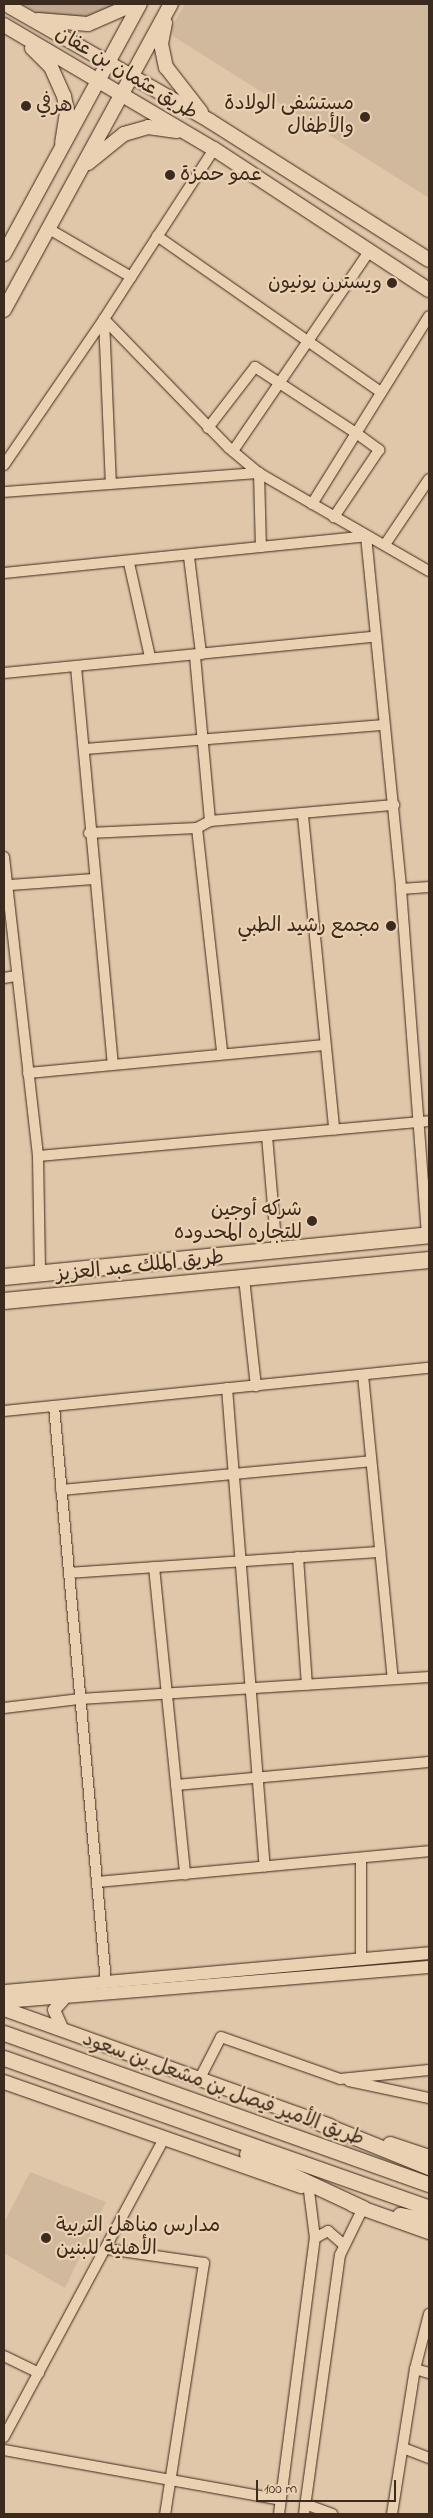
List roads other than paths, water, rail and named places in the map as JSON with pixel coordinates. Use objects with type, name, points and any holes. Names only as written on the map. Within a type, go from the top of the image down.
[{"type":"highway","name":"طريق الملك عبد العزيز","points":[[4,1277],[277,1252],[428,1235]]},
{"type":"highway","name":"طريق الملك عبد العزيز","points":[[4,1301],[429,1260]]},
{"type":"main road","name":"طريق عثمان بن عفان","points":[[5,4],[210,121],[429,260]]},
{"type":"main road","points":[[27,18],[88,24],[134,4]]},
{"type":"main road","points":[[4,254],[100,82],[140,4]]},
{"type":"main road","points":[[4,310],[171,4]]},
{"type":"main road","points":[[171,4],[161,40],[166,67],[210,121]]},
{"type":"main road","name":"طريق عثمان بن عفان","points":[[4,25],[214,149],[429,290]]},
{"type":"main road","points":[[18,33],[51,67],[62,89],[67,112],[59,157]]},
{"type":"main road","points":[[71,185],[91,158],[124,134],[148,127],[188,134]]},
{"type":"main road","points":[[5,1999],[63,2030],[320,2123],[429,2166]]},
{"type":"main road","name":"طريق الأمير فيصل بن مشعل بن سعود","points":[[4,2032],[429,2184]]},
{"type":"main road","name":"طريق الأمير فيصل بن مشعل بن سعود","points":[[4,2058],[429,2208]]},
{"type":"main road","points":[[4,2082],[165,2137],[309,2191],[429,2232]]},
{"type":"main road","points":[[162,2115],[363,2208],[429,2220]]},
{"type":"main road","points":[[320,2123],[429,2157]]},
{"type":"street","points":[[4,465],[104,319],[214,149]]},
{"type":"street","points":[[49,229],[131,277]]},
{"type":"street","points":[[157,236],[312,340],[381,392]]},
{"type":"street","points":[[233,451],[312,340],[369,252]]},
{"type":"street","points":[[312,504],[429,316]]},
{"type":"street","points":[[104,319],[208,428],[259,473],[366,536],[386,543],[429,571]]},
{"type":"street","points":[[104,319],[111,483]]},
{"type":"street","points":[[208,428],[255,366],[356,433],[379,450],[334,517]]},
{"type":"street","points":[[4,492],[259,473]]},
{"type":"street","points":[[259,473],[261,547]]},
{"type":"street","points":[[386,543],[429,479]]},
{"type":"street","points":[[4,573],[188,557],[366,536]]},
{"type":"street","points":[[366,536],[373,637],[382,725],[394,804],[425,1121],[428,1235]]},
{"type":"street","points":[[188,557],[198,655],[210,821]]},
{"type":"street","points":[[129,563],[150,656]]},
{"type":"street","points":[[4,673],[76,667],[150,656],[198,655],[373,637]]},
{"type":"street","points":[[76,667],[84,749],[89,833],[113,1063]]},
{"type":"street","points":[[84,749],[205,742],[382,725]]},
{"type":"street","points":[[89,833],[197,828],[210,821],[303,816],[394,804]]},
{"type":"street","points":[[303,816],[334,1128]]},
{"type":"street","points":[[197,828],[222,1052]]},
{"type":"street","points":[[4,857],[10,885],[15,976],[38,1156],[40,1274]]},
{"type":"street","points":[[10,885],[94,879]]},
{"type":"street","points":[[401,889],[429,887]]},
{"type":"street","points":[[4,978],[15,976]]},
{"type":"street","points":[[28,1073],[222,1052],[325,1045]]},
{"type":"street","points":[[38,1156],[425,1121]]},
{"type":"street","points":[[267,1136],[277,1252]]},
{"type":"street","points":[[244,1278],[256,1386]]},
{"type":"street","points":[[4,1410],[429,1368]]},
{"type":"street","points":[[363,1375],[393,1679]]},
{"type":"street","points":[[227,1388],[243,1561],[265,1866]]},
{"type":"street","points":[[54,1406],[106,1982]]},
{"type":"street","points":[[61,1490],[371,1461]]},
{"type":"street","points":[[69,1573],[380,1552]]},
{"type":"street","points":[[298,1557],[307,1685]]},
{"type":"street","points":[[154,1567],[185,1874]]},
{"type":"street","points":[[4,1708],[80,1699],[429,1677]]},
{"type":"street","points":[[176,1785],[258,1776],[429,1762]]},
{"type":"street","points":[[97,1882],[429,1851]]},
{"type":"street","points":[[360,1858],[361,1960]]},
{"type":"street","points":[[5,1999],[106,1982],[429,1953]]},
{"type":"street","points":[[5,1999],[63,2000],[429,1967]]},
{"type":"street","points":[[63,2000],[54,2010],[63,2030]]},
{"type":"street","points":[[199,2080],[221,2037],[340,2079],[429,2098]]},
{"type":"street","points":[[340,2079],[429,2070]]},
{"type":"street","points":[[4,2437],[107,2249],[165,2137]]},
{"type":"street","points":[[279,2514],[315,2238],[309,2191]]},
{"type":"street","points":[[332,2514],[304,2509],[342,2244],[363,2208]]},
{"type":"street","points":[[315,2238],[328,2231],[336,2234],[342,2244]]},
{"type":"street","points":[[107,2249],[204,2263],[165,2514]]},
{"type":"street","points":[[392,2514],[415,2369],[429,2314]]},
{"type":"street","points":[[4,2356],[39,2373]]},
{"type":"street","points":[[415,2369],[429,2373]]},
{"type":"street","points":[[403,2448],[429,2458]]},
{"type":"street","points":[[4,2450],[281,2500]]},
{"type":"place","name":"هرفي","points":[[26,106]]},
{"type":"place","name":"مستشفى الولادة والأطفال","points":[[365,117]]},
{"type":"place","name":"عمو حمزة","points":[[170,175]]},
{"type":"place","name":"ويسترن يونيون","points":[[392,283]]},
{"type":"place","name":"مجمع رشيد الطبي","points":[[391,926]]},
{"type":"place","name":"شركه أوجين للتجاره المحدوده","points":[[312,1221]]},
{"type":"place","name":"مدارس مناهل التربية الأهلية للبنين","points":[[46,2238]]}]
